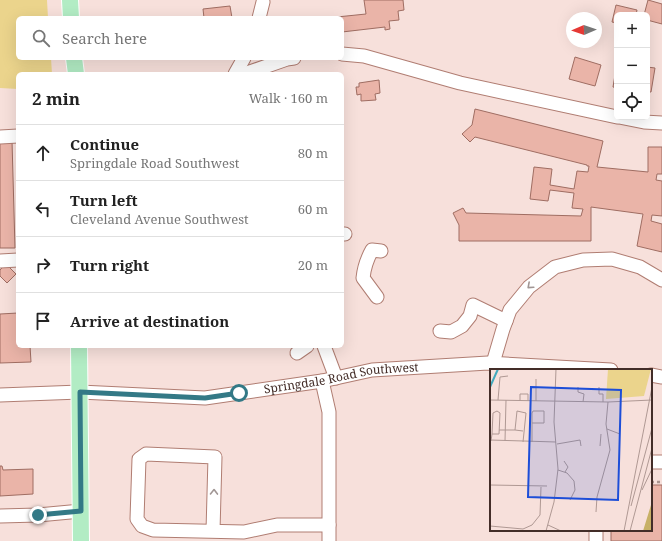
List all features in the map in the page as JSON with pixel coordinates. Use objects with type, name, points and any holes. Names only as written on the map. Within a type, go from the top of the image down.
[{"type":"main road","points":[[70,0],[71,16]]},
{"type":"main road","points":[[74,60],[76,72]]},
{"type":"main road","points":[[79,348],[81,541]]},
{"type":"street","points":[[260,16],[263,2]]},
{"type":"street","points":[[344,54],[364,56],[460,83],[614,116]]},
{"type":"street","points":[[236,72],[243,60]]},
{"type":"street","points":[[250,72],[284,60]]},
{"type":"street","points":[[634,120],[662,123]]},
{"type":"street","points":[[0,137],[16,136]]},
{"type":"street","points":[[377,297],[363,278],[364,268],[372,250],[381,251]]},
{"type":"street","points":[[493,363],[510,310],[529,286],[555,267],[583,260],[612,258],[640,267],[662,280]]},
{"type":"street","points":[[0,261],[16,260]]},
{"type":"street","points":[[440,331],[451,332],[462,326],[470,316],[472,305],[506,321]]},
{"type":"street","points":[[325,348],[336,378]]},
{"type":"street","name":"Springdale Road Southwest","points":[[0,395],[80,392],[205,398],[322,382],[372,370],[488,363],[594,369]]},
{"type":"street","points":[[652,376],[662,377]]},
{"type":"street","points":[[322,382],[329,412],[329,541]]},
{"type":"street","points":[[213,531],[215,457],[146,454],[139,459],[137,519],[142,526],[153,530],[244,532],[277,525],[329,525]]},
{"type":"street","points":[[0,516],[38,515],[81,511]]},
{"type":"shaded area","points":[[0,0],[47,0],[48,16],[16,16],[16,60],[51,60],[52,72],[16,72],[16,89],[0,88]]},
{"type":"building","points":[[364,0],[403,0],[404,10],[398,11],[399,20],[389,21],[390,29],[385,30],[385,27],[344,32],[344,16],[366,14]]},
{"type":"building","points":[[648,0],[662,4],[662,24],[650,21],[650,12],[645,12]]},
{"type":"building","points":[[616,5],[637,10],[637,12],[614,12]]},
{"type":"building","points":[[230,6],[232,16],[204,16],[203,9]]},
{"type":"building","points":[[575,57],[601,65],[595,86],[569,79]]},
{"type":"building","points":[[650,67],[655,68],[650,92]]},
{"type":"building","points":[[379,80],[380,93],[375,94],[376,100],[361,101],[361,94],[357,95],[356,87],[359,87],[359,83]]},
{"type":"building","points":[[475,109],[603,141],[597,167],[648,172],[648,147],[662,147],[662,174],[657,174],[656,180],[662,181],[662,216],[652,215],[651,221],[662,224],[662,252],[637,246],[643,214],[591,207],[591,241],[459,241],[459,225],[453,213],[463,208],[466,213],[581,216],[583,209],[572,208],[574,193],[550,190],[548,201],[530,199],[534,167],[552,169],[550,185],[574,189],[577,171],[588,172],[589,166],[475,137],[470,142],[462,134],[472,125]]},
{"type":"building","points":[[0,141],[12,141],[15,248],[0,248]]},
{"type":"building","points":[[6,264],[16,274],[7,283],[0,276],[0,270]]},
{"type":"building","points":[[16,313],[16,348],[30,348],[31,362],[0,363],[0,314]]},
{"type":"building","points":[[0,466],[2,466],[3,470],[33,469],[33,494],[0,496]]},
{"type":"building","points":[[652,485],[662,485],[662,541],[611,541],[611,531],[652,531]]},
{"type":"route","points":[[38,515],[81,511],[80,392],[205,398],[239,393]]}]
